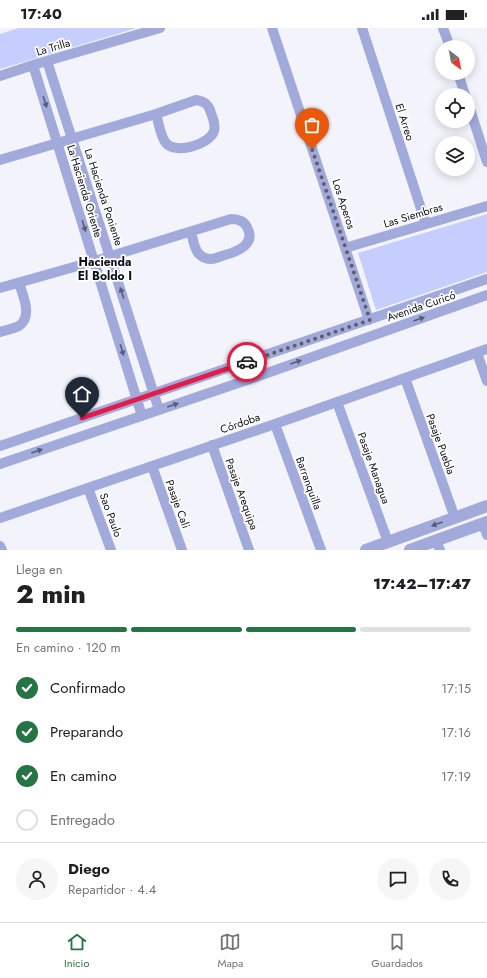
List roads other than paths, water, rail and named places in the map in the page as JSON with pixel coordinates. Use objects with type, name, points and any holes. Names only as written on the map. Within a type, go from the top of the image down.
[{"type":"street","name":"La Trilla","points":[[0,76],[160,28]]},
{"type":"street","name":"Los Aperos","points":[[272,28],[370,320]]},
{"type":"street","name":"El Arreo","points":[[362,28],[426,224]]},
{"type":"street","points":[[443,28],[447,40]]},
{"type":"street","name":"La Hacienda Poniente","points":[[47,61],[72,139],[102,259],[154,394],[158,410]]},
{"type":"street","name":"La Hacienda Oriente","points":[[33,65],[58,143],[102,259],[142,416]]},
{"type":"street","points":[[0,160],[156,114],[196,100],[203,102],[210,108],[215,125],[209,139],[182,149],[175,149],[168,145],[164,140],[156,114]]},
{"type":"street","points":[[475,125],[487,162]]},
{"type":"street","name":"Las Siembras","points":[[345,248],[487,206]]},
{"type":"street","points":[[0,288],[102,259],[231,219],[242,221],[246,225],[249,237],[247,244],[241,250],[209,259],[203,257],[198,252],[191,232]]},
{"type":"street","name":"Avenida Curicó","points":[[0,446],[138,400],[487,279]]},
{"type":"street","points":[[0,332],[19,325],[26,316],[26,309],[19,283]]},
{"type":"street","name":"Avenida Curicó","points":[[0,464],[142,416],[487,295]]},
{"type":"street","name":"Córdoba","points":[[0,518],[212,446],[487,349]]},
{"type":"street","points":[[477,353],[487,381]]},
{"type":"street","points":[[251,361],[256,376]]},
{"type":"street","name":"Pasaje Puebla","points":[[405,378],[456,518]]},
{"type":"street","name":"Pasaje Managua","points":[[337,402],[388,542]]},
{"type":"street","name":"Barranquilla","points":[[275,424],[321,550]]},
{"type":"street","name":"Pasaje Arequipa","points":[[212,446],[249,550]]},
{"type":"street","name":"Pasaje Cali","points":[[152,466],[182,550]]},
{"type":"street","name":"Sao Paulo","points":[[88,488],[111,550]]},
{"type":"street","points":[[366,550],[487,506]]},
{"type":"street","points":[[410,550],[438,545],[486,527]]},
{"type":"street","points":[[0,546],[2,550]]},
{"type":"district","name":"Hacienda El Boldo I","points":[[105,269]]}]
